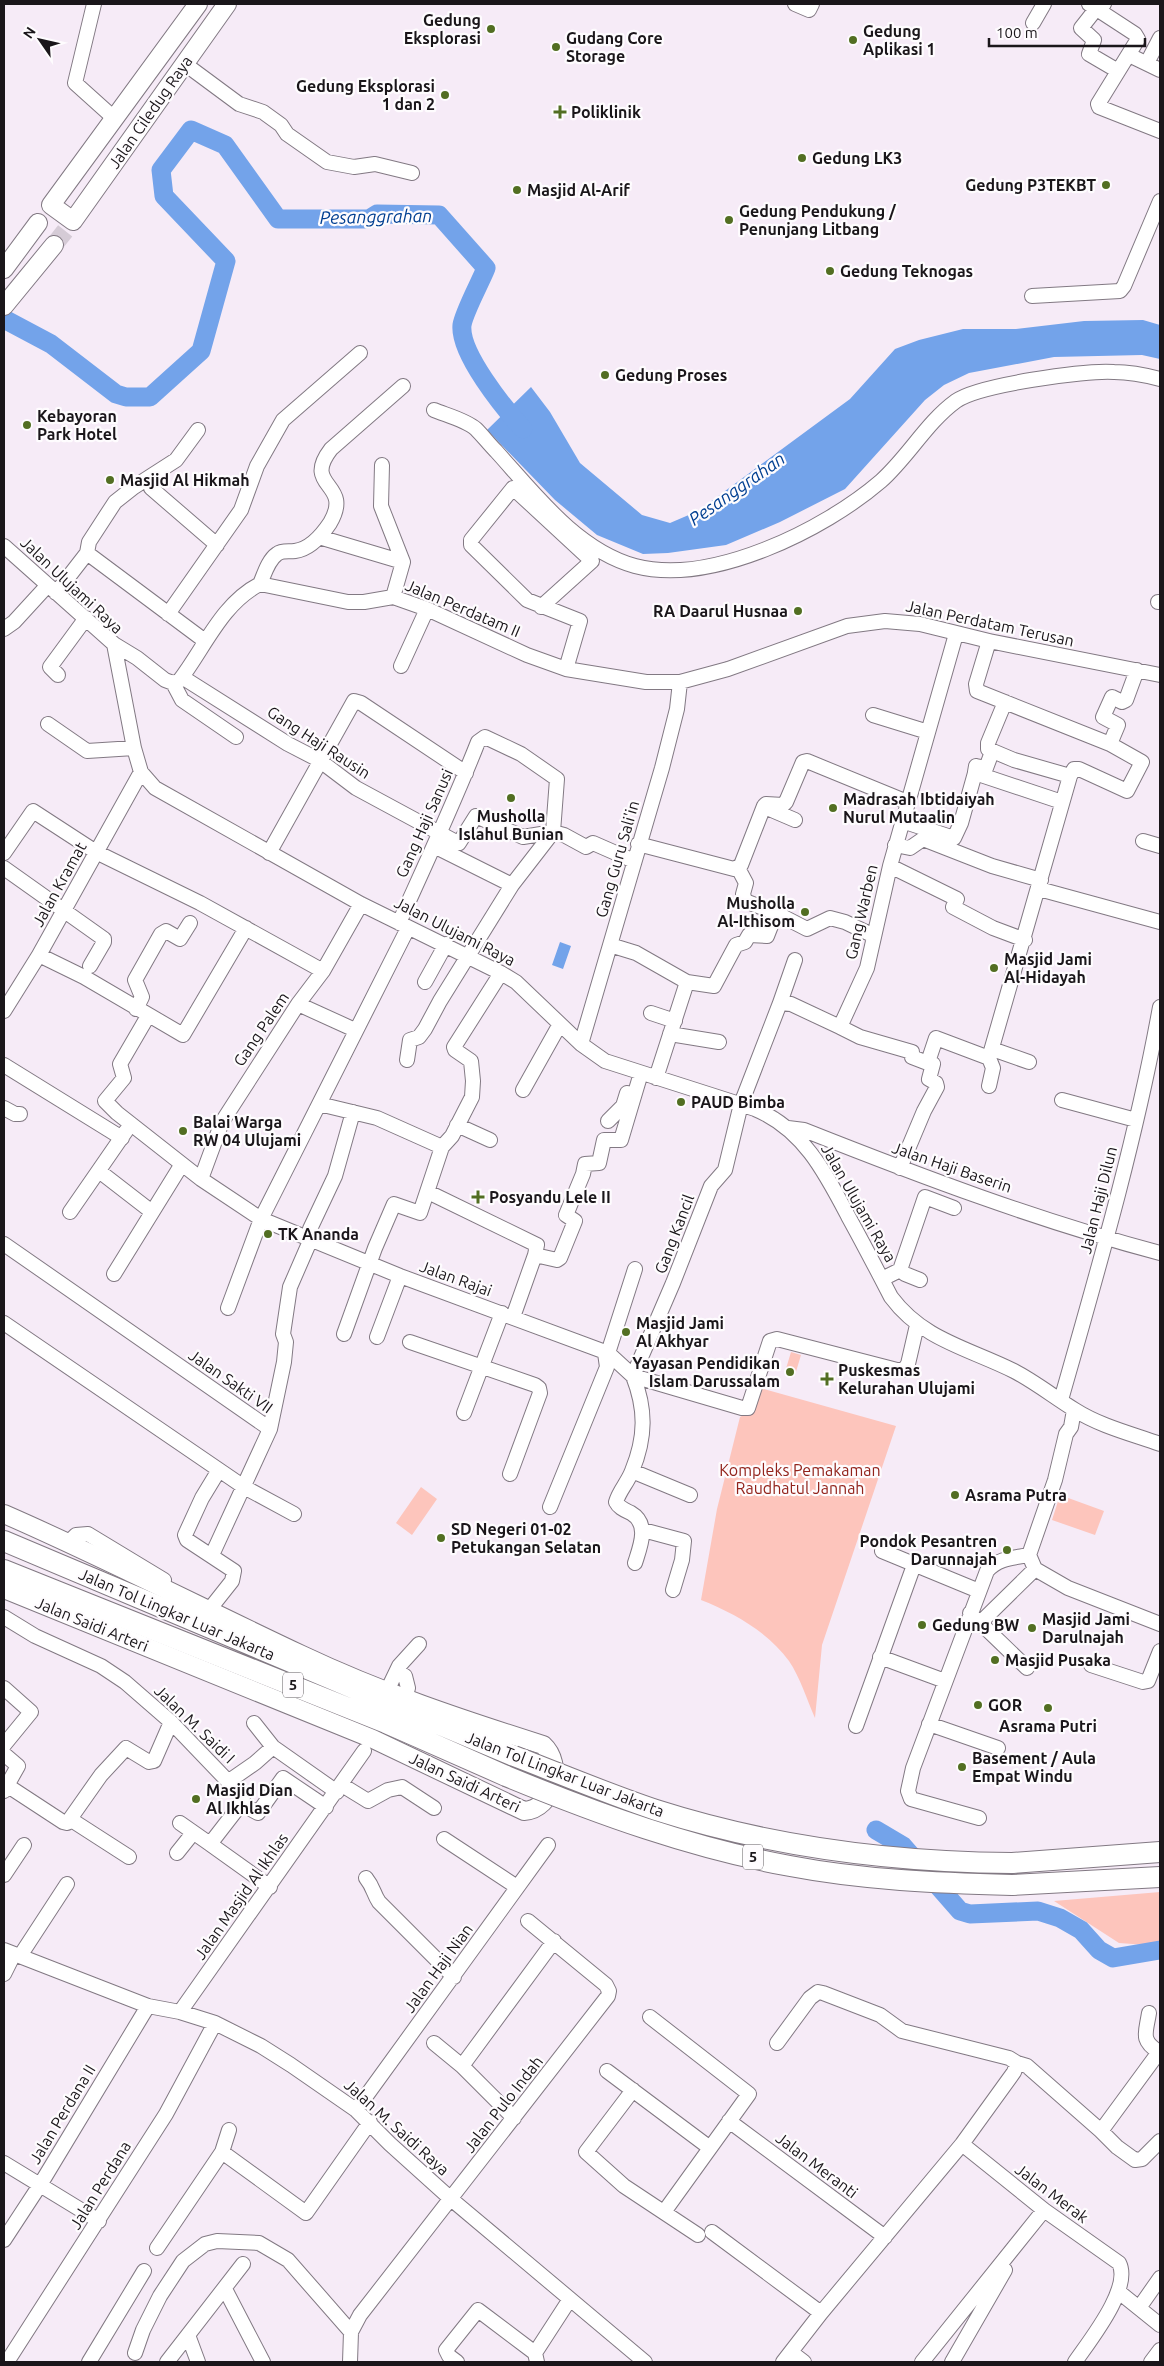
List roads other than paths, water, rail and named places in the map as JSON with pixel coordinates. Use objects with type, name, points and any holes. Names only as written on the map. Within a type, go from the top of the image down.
[{"type":"highway","points":[[4,1528],[177,1602],[205,1617]]},
{"type":"highway","name":"Jalan Tol Lingkar Luar Jakarta","points":[[4,1541],[205,1617],[514,1756],[656,1810],[796,1846],[874,1857],[948,1863],[1012,1863],[1160,1852]]},
{"type":"highway","name":"Jalan Tol Lingkar Luar Jakarta","points":[[4,1570],[386,1723],[596,1813],[645,1829],[790,1866],[874,1878],[1012,1885],[1160,1877]]},
{"type":"main road","name":"Jalan Ciledug Raya","points":[[198,4],[51,205],[73,221],[227,4]]},
{"type":"main road","points":[[4,269],[38,224]]},
{"type":"main road","points":[[4,300],[54,245]]},
{"type":"main road","points":[[4,306],[20,284]]},
{"type":"main road","name":"Jalan Saidi Arteri","points":[[4,1514],[69,1542],[170,1590],[205,1617],[444,1714],[544,1745],[554,1761],[554,1780],[550,1791],[540,1806],[533,1810],[524,1811],[373,1739],[4,1589]]},
{"type":"street","points":[[94,4],[75,83],[115,119]]},
{"type":"street","points":[[795,4],[811,7]]},
{"type":"street","points":[[1034,23],[1044,4]]},
{"type":"street","points":[[1118,71],[1089,54],[1094,40],[1081,28],[1096,5],[1137,36],[1138,39],[1098,104],[1098,107],[1160,131]]},
{"type":"street","points":[[1147,64],[1160,38]]},
{"type":"street","points":[[1129,55],[1160,70]]},
{"type":"street","points":[[185,64],[239,104],[263,112],[281,125],[287,134],[327,162],[354,167],[375,164],[412,173]]},
{"type":"street","points":[[1032,296],[1120,291],[1124,286],[1160,204]]},
{"type":"street","points":[[168,614],[241,510],[257,466],[283,420],[360,353]]},
{"type":"street","points":[[434,410],[475,428],[569,527],[598,550],[632,565],[657,571],[699,569],[750,555],[801,534],[841,511],[882,480],[952,405],[976,391],[1076,373],[1113,372],[1160,379]]},
{"type":"street","points":[[236,737],[182,700],[178,680],[205,641],[238,599],[260,584],[270,561],[277,554],[306,548],[319,537],[330,523],[337,506],[335,493],[322,476],[320,467],[323,459],[331,448],[403,386]]},
{"type":"street","points":[[4,629],[51,589],[87,553],[89,542],[115,502],[147,484],[176,460],[198,430]]},
{"type":"street","points":[[382,465],[381,506],[403,562],[394,597]]},
{"type":"street","points":[[147,484],[217,545]]},
{"type":"street","points":[[541,607],[592,561],[513,488],[471,540],[471,544],[527,600],[541,607],[580,622],[566,669]]},
{"type":"street","points":[[319,537],[403,562]]},
{"type":"street","name":"Jalan Ulujami Raya","points":[[4,546],[114,644],[134,748],[141,772],[155,788],[361,904],[469,955],[516,982],[581,1044],[606,1062],[764,1112],[788,1128],[807,1146],[823,1169],[882,1279],[903,1312],[917,1325],[937,1337],[1027,1378],[1074,1410],[1093,1420],[1160,1444]]},
{"type":"street","points":[[87,553],[205,641]]},
{"type":"street","name":"Jalan Perdatam II","points":[[260,584],[348,602],[364,602],[394,597],[427,609],[527,655],[566,669],[646,682],[680,682],[728,669]]},
{"type":"street","points":[[401,666],[427,609]]},
{"type":"street","points":[[58,675],[50,667],[86,618]]},
{"type":"street","name":"Jalan Perdatam Terusan","points":[[728,669],[847,626],[885,621],[920,624],[956,634],[1160,675]]},
{"type":"street","name":"Gang Warben","points":[[840,1026],[867,968],[872,935],[907,802],[956,634]]},
{"type":"street","points":[[988,1086],[993,1068],[991,1054],[1025,940],[1070,776],[1074,770],[1079,769],[1127,791],[1142,760],[1110,744],[976,690],[989,641]]},
{"type":"street","points":[[114,644],[137,658],[165,680],[178,680]]},
{"type":"street","points":[[1110,744],[1118,725],[1103,717],[1112,697],[1122,702],[1126,700],[1137,670]]},
{"type":"street","name":"Gang Haji Rausin","points":[[178,680],[319,760],[356,788],[460,843],[476,816],[522,837],[552,832]]},
{"type":"street","name":"Gang Guru Sali'in","points":[[581,1044],[638,844],[662,768],[677,709],[680,682]]},
{"type":"street","points":[[269,853],[319,760],[354,701],[361,703],[466,773]]},
{"type":"street","points":[[1005,702],[988,743],[988,749],[992,752],[1070,776]]},
{"type":"street","points":[[873,715],[928,732]]},
{"type":"street","points":[[48,724],[87,751],[134,748]]},
{"type":"street","name":"Gang Haji Sanusi","points":[[404,925],[439,833],[481,738],[485,737],[520,754],[557,779],[552,832]]},
{"type":"street","points":[[902,821],[954,838],[961,823],[976,766],[986,768],[992,752]]},
{"type":"street","points":[[764,806],[783,805],[786,802],[803,762],[807,761],[907,802]]},
{"type":"street","name":"Jalan Kramat","points":[[4,1011],[39,955],[141,772]]},
{"type":"street","points":[[975,773],[1062,802]]},
{"type":"street","points":[[738,868],[764,806]]},
{"type":"street","points":[[764,806],[795,820]]},
{"type":"street","points":[[4,853],[33,811],[96,852],[200,903],[323,972]]},
{"type":"street","points":[[407,1060],[410,1040],[418,1037],[425,1028],[512,885],[552,832],[564,835],[586,847],[593,843],[634,861]]},
{"type":"street","points":[[896,845],[910,848],[923,839],[1040,884],[1160,922]]},
{"type":"street","points":[[1143,841],[1160,846]]},
{"type":"street","points":[[638,844],[730,869],[738,868]]},
{"type":"street","points":[[434,846],[512,885]]},
{"type":"street","points":[[890,866],[957,899],[953,908],[993,928],[1025,940]]},
{"type":"street","points":[[4,868],[104,940],[90,966]]},
{"type":"street","points":[[738,868],[746,883],[743,894],[745,901],[776,913],[803,928],[809,928],[830,918],[845,922],[872,935]]},
{"type":"street","name":"Gang Palem","points":[[201,1179],[222,1122],[298,1004],[323,972],[361,904]]},
{"type":"street","points":[[610,945],[636,953],[687,982],[714,986],[736,946],[745,942],[749,934],[767,936],[776,913]]},
{"type":"street","points":[[142,1013],[142,997],[135,980],[161,934],[166,931],[180,939],[190,923]]},
{"type":"street","points":[[228,1308],[261,1219],[355,1030],[404,925]]},
{"type":"street","points":[[39,955],[84,978],[183,1035],[246,928]]},
{"type":"street","points":[[425,982],[446,944]]},
{"type":"street","points":[[741,1104],[795,960]]},
{"type":"street","points":[[344,1334],[369,1264],[394,1204],[418,1213],[428,1192],[442,1147],[452,1136],[472,1097],[471,1061],[455,1050],[454,1047],[501,973]]},
{"type":"street","points":[[656,1078],[687,982]]},
{"type":"street","points":[[780,1002],[791,1004],[860,1037],[912,1052],[912,1057],[933,1064],[929,1079],[936,1083],[937,1087],[924,1111],[900,1168]]},
{"type":"street","points":[[298,1004],[355,1030]]},
{"type":"street","name":"Jalan Haji Dilun","points":[[1061,1400],[1106,1239],[1136,1120],[1158,1027],[1160,1007]]},
{"type":"street","name":"Jalan Rajai","points":[[142,1013],[120,1064],[124,1078],[106,1102],[201,1179],[261,1219],[310,1235],[369,1264],[606,1353],[633,1376]]},
{"type":"street","points":[[651,1014],[673,1027],[719,1042]]},
{"type":"street","points":[[523,1090],[560,1024]]},
{"type":"street","points":[[928,1061],[935,1039],[938,1037],[991,1054],[1029,1062]]},
{"type":"street","points":[[4,1065],[122,1138]]},
{"type":"street","points":[[608,1121],[623,1106],[635,1071]]},
{"type":"street","points":[[535,1255],[557,1260],[560,1258],[575,1222],[566,1215],[583,1174],[585,1164],[589,1162],[600,1164],[604,1140],[621,1140],[635,1071]]},
{"type":"street","points":[[1062,1100],[1136,1120]]},
{"type":"street","points":[[318,1104],[376,1118],[402,1127],[442,1147]]},
{"type":"street","name":"Gang Kancil","points":[[633,1376],[674,1283],[711,1186],[724,1170],[741,1104]]},
{"type":"street","points":[[4,1108],[15,1114],[20,1114]]},
{"type":"street","points":[[270,1429],[285,1351],[283,1334],[290,1287],[335,1176],[353,1112]]},
{"type":"street","points":[[70,1212],[131,1124]]},
{"type":"street","points":[[457,1125],[490,1140]]},
{"type":"street","name":"Jalan Haji Baserin","points":[[788,1128],[804,1130],[900,1168],[1106,1239],[1160,1253]]},
{"type":"street","points":[[114,1274],[182,1164]]},
{"type":"street","points":[[99,1171],[152,1212]]},
{"type":"street","points":[[428,1192],[537,1244],[535,1255],[482,1367],[464,1413]]},
{"type":"street","points":[[882,1279],[900,1270],[925,1197],[954,1208]]},
{"type":"street","name":"Jalan Sakti VII","points":[[4,1244],[270,1429],[212,1555]]},
{"type":"street","points":[[550,1507],[607,1367],[606,1353],[635,1269]]},
{"type":"street","points":[[900,1270],[920,1280]]},
{"type":"street","points":[[378,1337],[400,1276]]},
{"type":"street","points":[[4,1323],[244,1488],[294,1514]]},
{"type":"street","points":[[633,1376],[742,1408],[748,1408],[770,1341],[777,1340],[897,1370],[904,1370],[908,1364],[917,1325]]},
{"type":"street","points":[[410,1342],[539,1388],[540,1393],[510,1474]]},
{"type":"street","points":[[633,1376],[642,1398],[643,1414],[640,1446],[632,1471],[616,1502],[619,1507],[637,1516],[643,1530],[635,1563]]},
{"type":"street","points":[[1074,1410],[1070,1427],[1074,1436],[1065,1464],[1056,1478],[1029,1555],[1035,1569],[1068,1588],[1160,1624]]},
{"type":"street","points":[[205,1617],[235,1575],[234,1571],[187,1540],[185,1535],[202,1498],[219,1470]]},
{"type":"street","points":[[632,1471],[690,1495]]},
{"type":"street","points":[[643,1530],[684,1542],[682,1560],[673,1590]]},
{"type":"street","points":[[882,1551],[979,1591]]},
{"type":"street","points":[[979,1818],[908,1796],[913,1768],[946,1681],[975,1618],[979,1591],[987,1571],[993,1564],[1029,1555]]},
{"type":"street","points":[[856,1726],[914,1565]]},
{"type":"street","points":[[975,1618],[1035,1569]]},
{"type":"street","name":"Jalan M. Saidi I","points":[[4,1617],[36,1636],[101,1666],[125,1682],[171,1722],[229,1781],[243,1797],[241,1804]]},
{"type":"street","points":[[975,1618],[1027,1668]]},
{"type":"street","points":[[387,1690],[397,1671],[419,1644]]},
{"type":"street","points":[[1091,1665],[1143,1682],[1148,1681],[1160,1651]]},
{"type":"street","points":[[880,1656],[946,1681]]},
{"type":"street","points":[[397,1671],[405,1676],[408,1688],[406,1698]]},
{"type":"street","points":[[4,1688],[31,1712],[4,1745]]},
{"type":"street","points":[[4,1754],[18,1766],[6,1788],[63,1822],[67,1822],[101,1775],[126,1748],[149,1762],[154,1761],[171,1722]]},
{"type":"street","points":[[254,1724],[273,1747],[339,1788],[368,1801],[388,1790],[402,1787],[434,1808]]},
{"type":"street","points":[[929,1724],[998,1748]]},
{"type":"street","points":[[229,1781],[255,1763],[273,1747]]},
{"type":"street","name":"Jalan Masjid Al Ikhlas","points":[[180,2012],[270,1887],[364,1751]]},
{"type":"street","points":[[210,1844],[241,1804],[258,1813],[283,1778],[326,1807]]},
{"type":"street","points":[[70,1819],[129,1857]]},
{"type":"street","points":[[180,1823],[270,1887]]},
{"type":"street","points":[[177,1853],[193,1833]]},
{"type":"street","points":[[444,1839],[517,1888]]},
{"type":"street","points":[[4,1875],[24,1845]]},
{"type":"street","name":"Jalan Haji Nian","points":[[356,2110],[548,1845]]},
{"type":"street","points":[[366,1878],[375,1889],[375,1897],[379,1902],[454,1977]]},
{"type":"street","points":[[4,1974],[12,1953],[67,1884]]},
{"type":"street","points":[[462,2066],[554,1942],[528,1921]]},
{"type":"street","name":"Jalan Pulo Indah","points":[[350,2362],[351,2332],[360,2316],[608,1996],[609,1991],[606,1985],[554,1942]]},
{"type":"street","name":"Jalan M. Saidi Raya","points":[[12,1953],[148,2006],[180,2012],[214,2023],[276,2055],[356,2110],[451,2200],[645,2362]]},
{"type":"street","points":[[777,2043],[810,1998],[818,1992],[880,2015],[902,2031],[1009,2058],[1027,2066],[1122,2152],[1135,2160],[1142,2159],[1160,2141]]},
{"type":"street","name":"Jalan Perdana II","points":[[4,2240],[40,2185],[148,2006]]},
{"type":"street","points":[[1101,2131],[1160,2051],[1149,2045],[1145,2037],[1149,2013]]},
{"type":"street","points":[[650,2018],[749,2094],[664,2212]]},
{"type":"street","name":"Jalan Perdana","points":[[8,2360],[166,2114],[214,2023]]},
{"type":"street","points":[[434,2044],[462,2066],[514,2118]]},
{"type":"street","points":[[804,2362],[787,2357],[962,2144],[1014,2072],[1017,2063]]},
{"type":"street","points":[[607,2071],[710,2148]]},
{"type":"street","points":[[633,2090],[586,2152],[624,2186],[698,2235]]},
{"type":"street","name":"Jalan Meranti","points":[[729,2121],[885,2237]]},
{"type":"street","points":[[222,2152],[306,2213],[370,2122]]},
{"type":"street","points":[[157,2248],[222,2152],[229,2130]]},
{"type":"street","name":"Jalan Merak","points":[[962,2144],[1044,2210],[1119,2263],[1122,2269],[1119,2292]]},
{"type":"street","points":[[4,2163],[99,2221]]},
{"type":"street","points":[[922,2362],[1044,2210]]},
{"type":"street","points":[[712,2232],[821,2314]]},
{"type":"street","points":[[135,2353],[156,2305],[183,2261],[205,2244],[217,2240],[259,2243],[288,2260],[351,2332]]},
{"type":"street","points":[[952,2362],[1003,2273],[1014,2247]]},
{"type":"street","points":[[167,2362],[243,2264]]},
{"type":"street","points":[[94,2360],[144,2271]]},
{"type":"street","points":[[1139,2308],[1160,2278]]},
{"type":"street","points":[[225,2289],[263,2362]]},
{"type":"street","points":[[1076,2362],[1119,2292],[1160,2325]]},
{"type":"street","points":[[457,2362],[449,2356],[446,2350],[478,2310],[536,2358],[570,2299]]},
{"type":"street","points":[[188,2335],[198,2362]]},
{"type":"street","points":[[1152,2362],[1160,2350]]},
{"type":"water","points":[[1143,320],[1160,325],[1160,359],[1142,355],[1054,357],[969,373],[944,385],[925,400],[845,489],[780,522],[726,545],[668,553],[643,554],[597,535],[555,500],[487,430],[531,387],[550,412],[580,463],[642,515],[670,523],[698,511],[850,399],[895,349],[919,340],[963,329],[1016,329],[1084,321]]},
{"type":"water","points":[[560,942],[571,946],[563,969],[552,965]]},
{"type":"waterway","name":"Pesanggrahan","points":[[4,319],[51,344],[116,394],[126,397],[150,397],[201,351],[226,261],[164,196],[161,170],[191,130],[225,145],[278,219],[369,219],[377,214],[439,215],[486,268],[463,319],[463,337],[475,365],[484,380],[523,429]]},
{"type":"waterway","points":[[876,1830],[903,1846],[960,1911],[970,1914],[1038,1911],[1060,1918],[1081,1930],[1099,1950],[1113,1958],[1160,1950]]},
{"type":"tunnel","points":[[54,245],[73,221]]},
{"type":"place","name":"Gedung Eksplorasi","points":[[491,29]]},
{"type":"place","name":"Gedung Aplikasi 1","points":[[853,40]]},
{"type":"place","name":"Gudang Core Storage","points":[[556,47]]},
{"type":"place","name":"Gedung Eksplorasi 1 dan 2","points":[[445,95]]},
{"type":"place","name":"Poliklinik","points":[[560,112]]},
{"type":"place","name":"Gedung LK3","points":[[802,158]]},
{"type":"place","name":"Gedung P3TEKBT","points":[[1106,185]]},
{"type":"place","name":"Masjid Al-Arif","points":[[517,190]]},
{"type":"place","name":"Gedung Pendukung / Penunjang Litbang","points":[[729,220]]},
{"type":"place","name":"Gedung Teknogas","points":[[830,271]]},
{"type":"place","name":"Gedung Proses","points":[[605,375]]},
{"type":"place","name":"Kebayoran Park Hotel","points":[[27,425]]},
{"type":"place","name":"Masjid Al Hikmah","points":[[110,480]]},
{"type":"place","name":"RA Daarul Husnaa","points":[[798,611]]},
{"type":"place","name":"Musholla Islahul Bunian","points":[[511,798]]},
{"type":"place","name":"Madrasah Ibtidaiyah Nurul Mutaalin","points":[[833,808]]},
{"type":"place","name":"Musholla Al-Ithisom","points":[[805,912]]},
{"type":"place","name":"Masjid Jami Al-Hidayah","points":[[994,968]]},
{"type":"place","name":"PAUD Bimba","points":[[681,1102]]},
{"type":"place","name":"Balai Warga RW 04 Ulujami","points":[[183,1131]]},
{"type":"place","name":"Posyandu Lele II","points":[[478,1197]]},
{"type":"place","name":"TK Ananda","points":[[268,1234]]},
{"type":"place","name":"Masjid Jami Al Akhyar","points":[[626,1332]]},
{"type":"place","name":"Yayasan Pendidikan Islam Darussalam","points":[[790,1372]]},
{"type":"place","name":"Puskesmas Kelurahan Ulujami","points":[[827,1379]]},
{"type":"place","name":"Asrama Putra","points":[[955,1495]]},
{"type":"place","name":"SD Negeri 01-02 Petukangan Selatan","points":[[441,1538]]},
{"type":"place","name":"Pondok Pesantren Darunnajah","points":[[1007,1550]]},
{"type":"place","name":"Gedung BW","points":[[922,1625]]},
{"type":"place","name":"Masjid Jami Darulnajah","points":[[1032,1628]]},
{"type":"place","name":"Masjid Pusaka","points":[[995,1660]]},
{"type":"place","name":"GOR","points":[[978,1705]]},
{"type":"place","name":"Asrama Putri","points":[[1048,1708]]},
{"type":"place","name":"Basement / Aula Empat Windu","points":[[962,1767]]},
{"type":"place","name":"Masjid Dian Al Ikhlas","points":[[196,1799]]},
{"type":"park label","name":"Kompleks Pemakaman Raudhatul Jannah","points":[[800,1479]]}]
